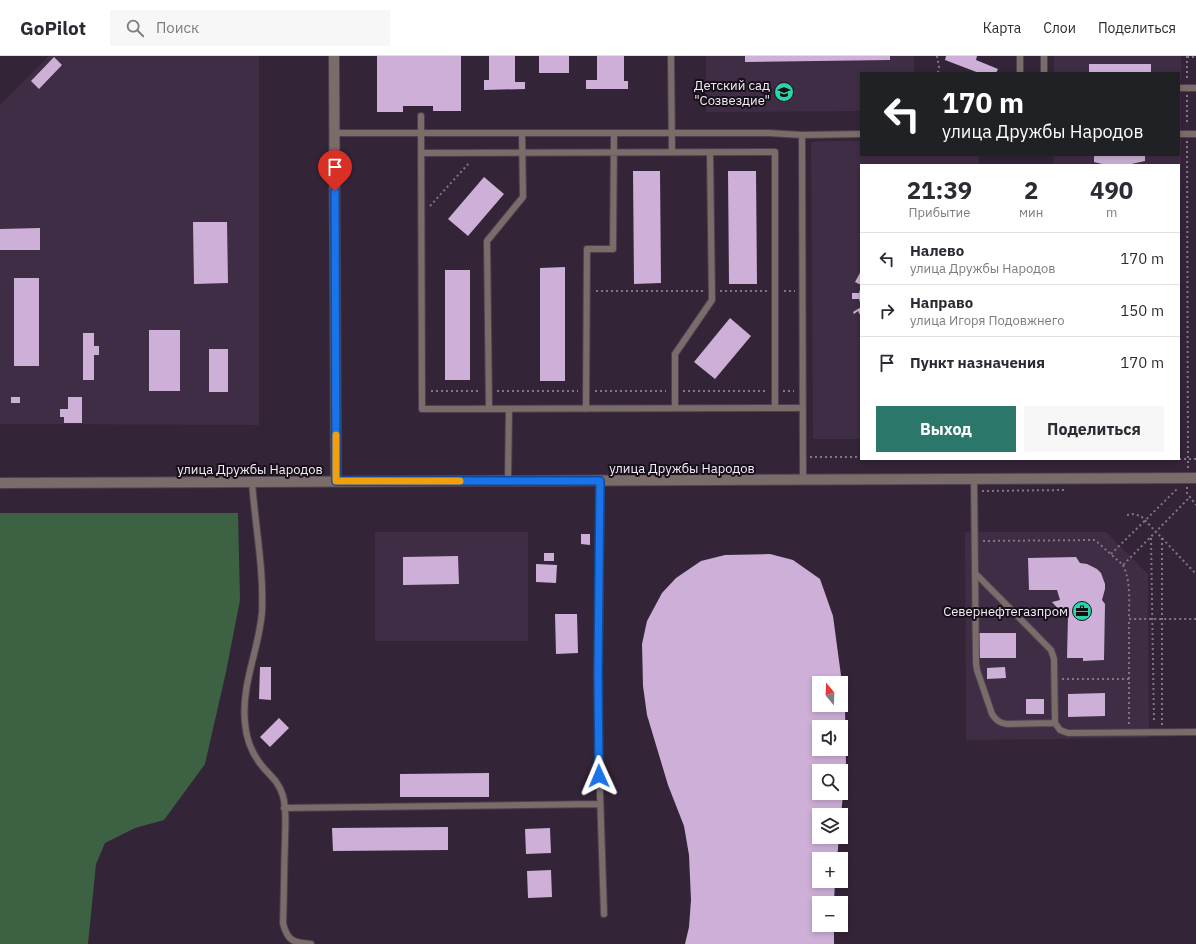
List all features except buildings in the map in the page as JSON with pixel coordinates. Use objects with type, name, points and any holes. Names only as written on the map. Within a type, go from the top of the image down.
[{"type":"street","points":[[334,56],[336,481]]},
{"type":"street","name":"улица Дружбы Народов","points":[[0,483],[1192,478]]},
{"type":"lane","points":[[671,56],[672,153]]},
{"type":"lane","points":[[1020,56],[1020,72]]},
{"type":"lane","points":[[1044,56],[1044,72]]},
{"type":"lane","points":[[1180,88],[1196,88]]},
{"type":"lane","points":[[421,116],[422,409],[803,408]]},
{"type":"lane","points":[[489,409],[487,241],[523,197],[522,133]]},
{"type":"lane","points":[[586,409],[587,249],[613,249],[614,133]]},
{"type":"lane","points":[[335,134],[860,134]]},
{"type":"lane","points":[[1180,134],[1196,134]]},
{"type":"lane","points":[[802,135],[803,480]]},
{"type":"lane","points":[[421,153],[775,152],[775,408]]},
{"type":"lane","points":[[674,408],[675,354],[712,300],[710,153]]},
{"type":"lane","points":[[508,481],[509,409]]},
{"type":"lane","points":[[974,478],[977,670],[992,714],[996,720],[1007,724],[1055,722]]},
{"type":"lane","points":[[600,481],[598,667],[599,804],[604,914]]},
{"type":"lane","points":[[252,482],[261,574],[262,614],[246,684],[244,706],[245,724],[250,746],[259,763],[272,776],[280,788],[284,798],[283,923],[286,934],[293,942],[311,944]]},
{"type":"lane","points":[[975,574],[1049,646],[1053,654],[1055,722],[1060,730],[1068,733],[1196,732]]},
{"type":"lane","points":[[284,808],[599,804]]},
{"type":"path","points":[[937,56],[938,72]]},
{"type":"path","points":[[1196,57],[1187,56],[1188,459],[1192,478],[1187,493],[1196,505]]},
{"type":"path","points":[[421,216],[477,153]]},
{"type":"path","points":[[587,291],[802,291]]},
{"type":"path","points":[[422,391],[803,390]]},
{"type":"path","points":[[803,457],[860,457]]},
{"type":"path","points":[[1180,458],[1196,458]]},
{"type":"path","points":[[1111,554],[1177,489]]},
{"type":"path","points":[[1123,565],[1190,497]]},
{"type":"path","points":[[1126,515],[1133,514],[1141,516],[1196,574]]},
{"type":"path","points":[[1151,537],[1154,732]]},
{"type":"path","points":[[1162,538],[1162,732]]},
{"type":"path","points":[[975,541],[1096,540],[1123,565],[1129,582],[1129,733]]},
{"type":"path","points":[[1130,619],[1196,619]]},
{"type":"path","points":[[1054,679],[1129,679]]},
{"type":"shaded area","points":[[49,56],[259,56],[259,425],[0,424],[0,105]]},
{"type":"shaded area","name":"Детский сад \"Созвездие\"","points":[[706,56],[914,56],[914,72],[860,72],[860,111],[706,112]]},
{"type":"shaded area","points":[[1054,56],[1181,56],[1181,190],[1180,164],[1054,164],[1054,156],[1180,156],[1180,72],[1054,72]]},
{"type":"shaded area","points":[[860,141],[860,156],[978,156],[979,164],[860,164],[860,439],[813,439],[811,142]]},
{"type":"shaded area","points":[[375,532],[528,532],[528,641],[375,641]]},
{"type":"shaded area","name":"Севернефтегазпром","points":[[965,532],[1106,532],[1148,574],[1149,738],[966,740]]},
{"type":"green space","points":[[0,513],[238,513],[240,600],[226,672],[205,764],[164,820],[135,828],[105,843],[96,864],[88,944],[0,944]]},
{"type":"slow traffic","points":[[336,435],[336,481],[460,481]]},
{"type":"place","name":"Детский сад \"Созвездие\"","points":[[784,92]]},
{"type":"place","name":"Севернефтегазпром","points":[[1082,611]]},
{"type":"route","points":[[335,191],[336,481],[600,481],[598,675],[599,776]]}]
